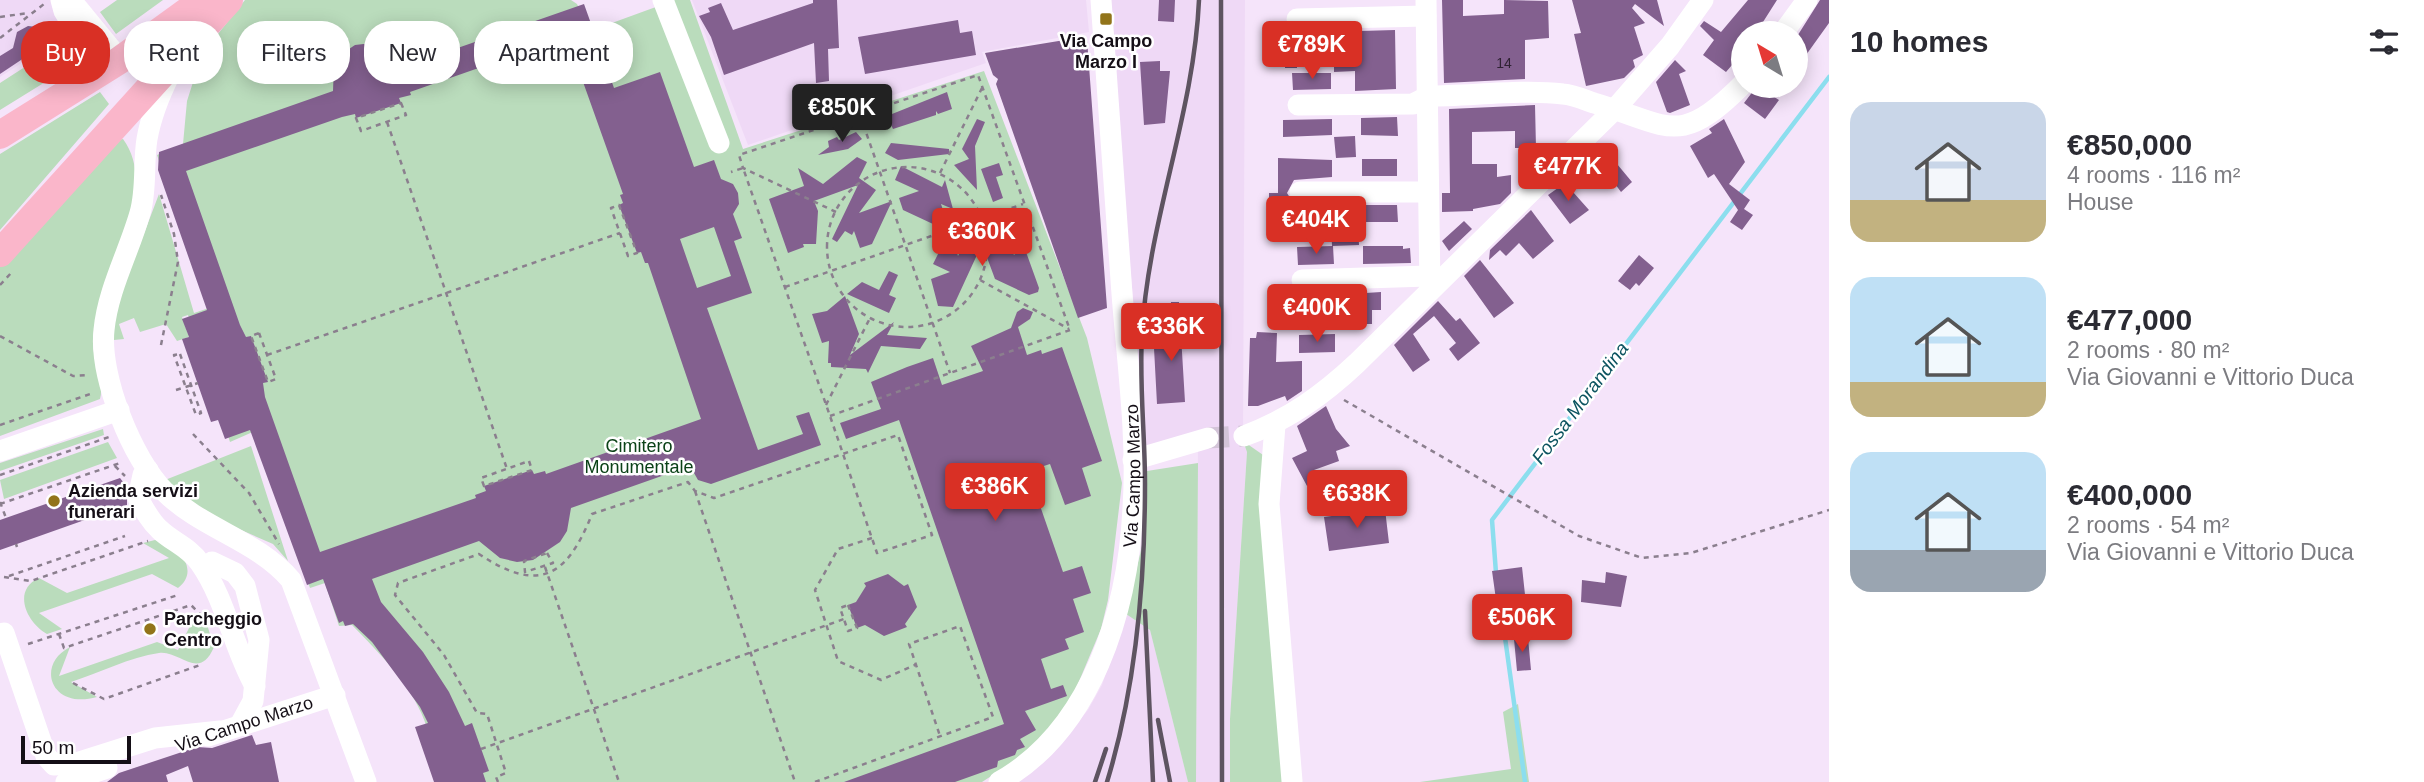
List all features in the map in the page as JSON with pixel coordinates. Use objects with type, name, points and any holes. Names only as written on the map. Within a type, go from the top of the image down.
[{"type":"main road","points":[[0,135],[111,67],[203,0]]},
{"type":"main road","points":[[209,21],[229,0]]},
{"type":"main road","points":[[0,253],[151,84]]},
{"type":"street","points":[[61,0],[64,11],[111,67]]},
{"type":"street","points":[[71,0],[111,67]]},
{"type":"street","points":[[663,0],[719,143]]},
{"type":"street","name":"Via Campo Marzo","points":[[999,782],[1033,759],[1057,735],[1078,708],[1095,671],[1124,577],[1134,507],[1101,0]]},
{"type":"street","points":[[1244,436],[1275,425],[1328,390],[1429,283],[1615,109],[1670,46],[1703,0]]},
{"type":"street","points":[[1792,21],[1807,0]]},
{"type":"street","points":[[1297,19],[1426,8],[1429,283]]},
{"type":"street","points":[[165,84],[152,119],[140,212],[106,314],[103,332],[105,362],[140,476],[142,475],[138,498],[160,531],[182,544],[209,578],[239,659],[254,686]]},
{"type":"street","points":[[1298,105],[1413,104],[1429,96],[1564,94],[1615,109],[1652,124],[1673,128],[1700,121],[1731,95]]},
{"type":"street","points":[[1300,192],[1427,192]]},
{"type":"street","points":[[1302,279],[1429,283]]},
{"type":"street","points":[[0,451],[119,410]]},
{"type":"street","points":[[1275,425],[1269,504],[1292,781]]},
{"type":"street","points":[[1133,460],[1208,438]]},
{"type":"street","points":[[140,476],[205,522],[267,556],[286,574],[299,595],[335,695]]},
{"type":"street","points":[[2,642],[46,756],[54,765],[73,764],[155,738],[230,728],[253,701],[259,640],[252,603],[235,573],[212,562]]},
{"type":"street","name":"Via Campo Marzo","points":[[66,782],[335,695],[366,782]]},
{"type":"path","points":[[0,38],[49,0]]},
{"type":"path","points":[[0,17],[31,12]]},
{"type":"path","points":[[695,491],[713,498],[843,454],[898,435],[932,535],[877,553],[872,538],[843,454],[826,404],[739,155],[978,75],[1070,330]]},
{"type":"path","points":[[940,173],[983,87]]},
{"type":"path","points":[[401,103],[405,115],[387,122],[361,131],[356,118],[401,103]]},
{"type":"path","points":[[860,115],[950,373]]},
{"type":"path","points":[[387,122],[508,469]]},
{"type":"path","points":[[914,166],[940,173],[963,188],[982,218],[988,236],[986,263],[980,280],[961,307],[932,322],[914,327],[889,325],[870,318],[846,299],[831,271],[827,252],[830,224],[842,200],[861,180],[880,172],[914,166]]},
{"type":"path","points":[[731,172],[743,168],[836,212]]},
{"type":"path","points":[[160,192],[174,234],[178,262],[161,345]]},
{"type":"path","points":[[785,287],[1025,203]]},
{"type":"path","points":[[619,205],[637,253],[628,256],[620,233],[611,208],[619,205]]},
{"type":"path","points":[[267,355],[620,233]]},
{"type":"path","points":[[980,280],[1070,330]]},
{"type":"path","points":[[826,404],[870,318]]},
{"type":"path","points":[[830,416],[1070,330]]},
{"type":"path","points":[[259,333],[267,355],[276,379],[268,382],[251,335],[259,333]]},
{"type":"path","points":[[0,337],[73,376],[92,374]]},
{"type":"path","points":[[180,354],[191,385],[201,413],[196,415],[174,355],[180,354]]},
{"type":"path","points":[[176,390],[198,383]]},
{"type":"path","points":[[1328,390],[1579,536],[1642,558],[1691,553],[1829,510]]},
{"type":"path","points":[[194,435],[249,493],[280,548]]},
{"type":"path","points":[[0,475],[110,436],[114,445]]},
{"type":"path","points":[[6,518],[0,504],[124,461],[119,453]]},
{"type":"path","points":[[529,461],[532,470],[484,486],[481,478],[508,469],[529,461]]},
{"type":"path","points":[[114,465],[140,476]]},
{"type":"path","points":[[498,782],[496,777],[506,773],[487,714],[477,713],[444,655],[395,596],[398,583],[479,554],[505,570],[522,576],[547,573],[567,563],[581,541],[592,513],[688,482],[695,491],[795,782]]},
{"type":"path","points":[[125,536],[5,577],[31,581],[154,539]]},
{"type":"path","points":[[872,538],[838,549],[815,590],[838,661],[881,681],[917,664]]},
{"type":"path","points":[[547,553],[553,563],[545,567],[525,572],[524,561],[547,553]]},
{"type":"path","points":[[545,567],[619,782]]},
{"type":"path","points":[[23,646],[178,595]]},
{"type":"path","points":[[59,634],[64,648],[191,605],[200,614]]},
{"type":"path","points":[[848,606],[857,628],[848,631],[844,619],[840,608],[848,606]]},
{"type":"path","points":[[481,749],[844,619]]},
{"type":"path","points":[[815,782],[993,717],[960,626],[909,644],[940,736]]},
{"type":"path","points":[[73,683],[104,699],[201,665]]},
{"type":"shaded area","points":[[0,0],[55,0],[64,21],[21,21],[21,63],[0,77]]},
{"type":"shaded area","points":[[692,0],[1086,0],[1089,32],[982,52],[986,63],[748,145]]},
{"type":"shaded area","points":[[1108,0],[1245,0],[1243,441],[1247,452],[1230,719],[1230,782],[1196,782],[1198,442],[1147,449],[1111,60]]},
{"type":"shaded area","points":[[1126,614],[1150,630],[1188,782],[1015,782],[1056,749],[1088,710],[1102,685]]},
{"type":"green space","points":[[117,0],[163,0],[134,21],[124,21],[124,28],[116,34],[110,21],[107,21],[100,12]]},
{"type":"green space","name":"Cimitero Monumentale","points":[[245,0],[571,0],[577,4],[585,21],[474,21],[474,84],[633,84],[633,21],[617,21],[675,0],[690,0],[743,149],[984,71],[1087,338],[1122,483],[1108,600],[1101,629],[1075,691],[1041,744],[982,782],[438,782],[427,728],[405,685],[352,625],[339,626],[325,583],[310,588],[255,431],[230,442],[188,315],[182,317],[189,337],[177,341],[166,324],[140,332],[134,318],[119,324],[124,339],[114,340],[108,328],[159,194],[194,313],[209,308],[157,155],[183,144],[187,101],[192,84],[223,84],[223,28]]},
{"type":"green space","points":[[21,69],[21,84],[42,84],[0,110],[0,83]]},
{"type":"green space","points":[[100,92],[109,104],[0,230],[0,154]]},
{"type":"green space","points":[[123,139],[133,161],[136,185],[132,211],[97,316],[93,340],[101,385],[100,399],[0,436],[0,266],[113,141]]},
{"type":"green space","points":[[103,429],[104,435],[0,471],[0,463]]},
{"type":"green space","points":[[1243,441],[1266,457],[1287,782],[1230,782],[1230,719],[1247,452]]},
{"type":"green space","points":[[108,442],[117,458],[4,499],[0,480]]},
{"type":"green space","points":[[251,446],[288,561],[273,544],[200,512],[165,480]]},
{"type":"green space","points":[[1198,463],[1196,782],[1188,782],[1150,630],[1126,614],[1144,537],[1147,471]]},
{"type":"green space","points":[[155,540],[172,547],[184,559],[187,573],[185,581],[178,588],[152,574],[39,613],[62,629],[47,634],[33,622],[24,598],[31,583],[39,578],[67,593],[169,558],[143,543]]},
{"type":"green space","points":[[198,617],[205,618],[214,647],[202,662],[189,662],[167,653],[159,653],[137,658],[71,682],[97,697],[68,697],[59,692],[53,684],[53,664],[59,655],[70,647],[59,676],[157,642],[178,650],[192,622]]},
{"type":"green space","points":[[1518,704],[1529,782],[1420,782],[1511,769],[1503,712]]},
{"type":"building","points":[[813,0],[837,0],[839,48],[828,49],[829,81],[816,83],[814,43],[724,75],[711,37],[699,16],[710,12],[708,8],[721,3],[733,30],[813,3]]},
{"type":"building","points":[[1159,0],[1175,0],[1174,22],[1158,21]]},
{"type":"building","points":[[1442,0],[1463,0],[1463,16],[1504,14],[1504,0],[1548,1],[1549,38],[1525,40],[1525,79],[1444,83]]},
{"type":"building","points":[[1572,0],[1657,0],[1664,26],[1635,4],[1632,8],[1645,23],[1634,27],[1643,55],[1633,60],[1635,67],[1624,78],[1586,86],[1574,34],[1581,33]]},
{"type":"building","points":[[1748,0],[1777,0],[1764,21],[1731,21],[1731,66],[1726,72],[1703,55],[1714,40],[1700,26],[1704,21],[1721,32]]},
{"type":"building","points":[[1820,0],[1829,0],[1829,23],[1808,52],[1808,21]]},
{"type":"building","points":[[584,4],[590,21],[535,21]]},
{"type":"building","points":[[958,20],[960,33],[972,31],[976,55],[865,74],[858,37]]},
{"type":"building","points":[[21,30],[21,60],[0,74],[0,56],[13,48],[17,32]]},
{"type":"building","points":[[1395,30],[1396,89],[1355,91],[1355,71],[1334,72],[1334,50],[1360,50],[1360,31]]},
{"type":"building","points":[[1330,31],[1330,49],[1297,49],[1297,68],[1285,68],[1285,61],[1277,61],[1277,32]]},
{"type":"building","points":[[1083,37],[1087,39],[1107,308],[1078,318],[996,84],[998,79],[993,75],[985,53]]},
{"type":"building","points":[[474,42],[474,70],[460,74],[460,47]]},
{"type":"building","points":[[364,44],[364,84],[433,84],[399,98],[401,103],[356,118],[355,114],[342,117],[186,171],[240,325],[246,337],[251,336],[268,382],[263,383],[265,397],[320,552],[476,498],[475,495],[486,491],[484,486],[532,470],[534,474],[545,471],[546,474],[701,419],[648,263],[645,263],[641,252],[637,253],[619,205],[623,203],[620,195],[623,194],[584,84],[613,84],[614,88],[633,84],[633,81],[660,72],[694,167],[714,160],[721,179],[733,184],[738,193],[739,204],[733,214],[742,238],[734,241],[752,293],[707,308],[758,450],[803,434],[796,416],[809,412],[821,445],[711,484],[698,480],[690,466],[571,508],[567,531],[560,542],[533,560],[517,562],[500,558],[479,541],[372,579],[381,602],[423,652],[449,692],[465,726],[472,723],[489,771],[483,773],[486,782],[434,782],[415,727],[428,723],[420,707],[372,642],[353,624],[345,626],[343,621],[339,623],[323,579],[307,585],[250,430],[225,439],[218,420],[211,422],[182,339],[189,337],[182,319],[207,310],[158,170],[159,152],[333,91],[333,84],[350,84],[350,48]],"holes":[[[714,227],[731,276],[697,288],[680,239]]]},
{"type":"building","points":[[1675,60],[1686,71],[1679,74],[1690,105],[1670,113],[1667,112],[1656,82]]},
{"type":"building","points":[[1160,61],[1160,71],[1170,71],[1165,123],[1144,125],[1140,62]]},
{"type":"building","points":[[1292,73],[1331,73],[1331,89],[1293,90]]},
{"type":"building","points":[[947,92],[952,109],[938,114],[936,111],[936,115],[893,129],[887,116]]},
{"type":"building","points":[[1748,98],[1779,100],[1765,119],[1744,103]]},
{"type":"building","points":[[1535,105],[1536,148],[1515,148],[1515,131],[1472,132],[1472,164],[1497,164],[1497,177],[1511,175],[1511,193],[1500,204],[1473,211],[1442,212],[1442,193],[1450,193],[1449,109]]},
{"type":"building","points":[[1397,117],[1398,136],[1361,135],[1361,118]]},
{"type":"building","points":[[977,119],[985,122],[975,146],[977,190],[954,165],[969,159],[962,149]]},
{"type":"building","points":[[1332,119],[1332,135],[1283,137],[1283,120]]},
{"type":"building","points":[[1724,119],[1745,162],[1729,184],[1750,200],[1744,209],[1753,215],[1742,230],[1730,222],[1738,210],[1714,174],[1708,178],[1690,146],[1712,133],[1709,129]]},
{"type":"building","points":[[856,132],[862,139],[848,149],[818,155],[829,147],[828,141],[837,137],[839,140]]},
{"type":"building","points":[[1355,136],[1356,157],[1336,158],[1334,137]]},
{"type":"building","points":[[891,143],[949,149],[949,154],[898,160],[885,153]]},
{"type":"building","points":[[1602,146],[1632,182],[1621,192],[1604,169],[1591,178],[1581,164]]},
{"type":"building","points":[[857,157],[867,162],[859,178],[876,190],[859,213],[892,201],[872,244],[860,248],[854,231],[852,235],[845,231],[837,242],[832,239],[858,185],[814,201],[818,211],[816,244],[803,244],[804,247],[788,253],[769,199],[804,186],[798,168],[823,184]]},
{"type":"building","points":[[1278,158],[1332,160],[1332,177],[1294,180],[1287,193],[1294,204],[1333,205],[1333,223],[1298,224],[1298,211],[1269,211],[1269,193],[1278,193]]},
{"type":"building","points":[[1362,159],[1397,159],[1397,176],[1362,176]]},
{"type":"building","points":[[999,163],[1003,175],[996,177],[1003,198],[993,202],[981,169]]},
{"type":"building","points":[[901,166],[942,187],[945,180],[953,209],[941,204],[946,219],[933,224],[903,210],[899,198],[919,191],[895,180]]},
{"type":"building","points":[[1565,183],[1589,210],[1570,224],[1548,195]]},
{"type":"building","points":[[1362,205],[1397,205],[1398,222],[1363,222]]},
{"type":"building","points":[[1531,210],[1554,241],[1533,259],[1519,243],[1506,256],[1500,250],[1489,260],[1490,250]]},
{"type":"building","points":[[1464,221],[1472,229],[1449,251],[1442,241]]},
{"type":"building","points":[[1331,224],[1358,224],[1359,245],[1332,246]]},
{"type":"building","points":[[970,233],[1015,255],[1010,243],[1021,238],[1039,288],[1038,292],[1029,295],[995,279],[982,244],[953,307],[938,306],[931,279],[950,272],[933,264],[943,244],[953,241],[958,256]]},
{"type":"building","points":[[1333,246],[1334,264],[1298,265],[1297,247]]},
{"type":"building","points":[[1363,246],[1410,248],[1411,263],[1363,264]]},
{"type":"building","points":[[1639,255],[1654,268],[1639,286],[1636,283],[1630,290],[1618,281]]},
{"type":"building","points":[[1480,260],[1514,303],[1494,318],[1464,276]]},
{"type":"building","points":[[889,271],[898,275],[889,295],[896,298],[889,313],[847,294],[862,282],[879,290]]},
{"type":"building","points":[[1335,292],[1335,295],[1381,292],[1381,310],[1372,310],[1372,324],[1338,324],[1338,311],[1299,312],[1298,293]]},
{"type":"building","points":[[845,296],[859,334],[850,355],[894,322],[887,335],[927,338],[920,349],[881,346],[868,373],[866,369],[831,367],[831,363],[828,363],[829,341],[822,343],[812,314],[827,311]]},
{"type":"building","points":[[1438,301],[1456,321],[1460,318],[1480,343],[1458,361],[1449,349],[1456,343],[1434,316],[1413,334],[1430,360],[1413,372],[1394,345]]},
{"type":"building","points":[[1171,302],[1179,302],[1185,402],[1157,404],[1154,348],[1166,348],[1165,328],[1169,328]]},
{"type":"building","points":[[1023,308],[1033,312],[1030,319],[1018,327],[1027,355],[1041,350],[1042,354],[1062,347],[1102,461],[1082,468],[1091,496],[1065,505],[1050,464],[1028,471],[1063,572],[1082,566],[1091,593],[1073,599],[1084,632],[1065,639],[1069,649],[1041,659],[1051,689],[1063,685],[1067,696],[1025,711],[1036,730],[1020,739],[1025,747],[1017,750],[1015,755],[998,761],[997,767],[955,782],[844,782],[1004,724],[899,420],[846,439],[840,423],[881,409],[871,382],[907,367],[933,358],[942,385],[983,371],[971,346],[1011,328],[1017,312]]},
{"type":"building","points":[[1257,332],[1277,333],[1276,362],[1302,361],[1302,391],[1287,401],[1285,396],[1258,406],[1248,406],[1250,338],[1256,338]]},
{"type":"building","points":[[1335,334],[1335,352],[1299,353],[1299,335]]},
{"type":"building","points":[[1326,406],[1336,429],[1350,446],[1336,451],[1339,461],[1314,470],[1319,481],[1307,486],[1292,458],[1307,451],[1297,426]]},
{"type":"building","points":[[120,478],[127,487],[127,505],[0,550],[0,520]]},
{"type":"building","points":[[1385,509],[1389,543],[1329,551],[1324,517]]},
{"type":"building","points":[[1522,567],[1527,613],[1519,614],[1521,626],[1500,628],[1492,571]]},
{"type":"building","points":[[1606,572],[1627,576],[1621,607],[1581,602],[1582,580],[1605,583]]},
{"type":"building","points":[[888,574],[904,586],[908,584],[917,607],[905,624],[907,627],[884,636],[865,625],[857,628],[848,605],[856,602],[866,586],[864,583]]},
{"type":"building","points":[[1528,638],[1531,670],[1517,671],[1514,639]]},
{"type":"building","points":[[252,735],[256,745],[271,742],[279,782],[193,782],[188,766],[166,775],[168,782],[107,782],[119,773],[197,747],[212,748]]},
{"type":"waterway","name":"Fossa Morandina","points":[[1496,573],[1492,520],[1829,77]]},
{"type":"waterway","name":"Fossa Morandina","points":[[1503,623],[1525,782]]},
{"type":"tunnel","points":[[1208,438],[1244,436]]},
{"type":"railway","points":[[1107,782],[1132,672],[1141,596],[1145,483],[1141,353],[1146,292],[1161,209],[1189,84],[1199,0]]},
{"type":"railway","points":[[1221,0],[1222,782]]},
{"type":"railway","points":[[1145,611],[1153,782]]},
{"type":"railway","points":[[1158,720],[1170,782]]},
{"type":"railway","points":[[1095,782],[1106,749]]},
{"type":"place","name":"Via Campo Marzo I","points":[[1106,19]]},
{"type":"place","name":"Azienda servizi funerari","points":[[54,501]]},
{"type":"place","name":"Parcheggio Centro","points":[[150,629]]}]
